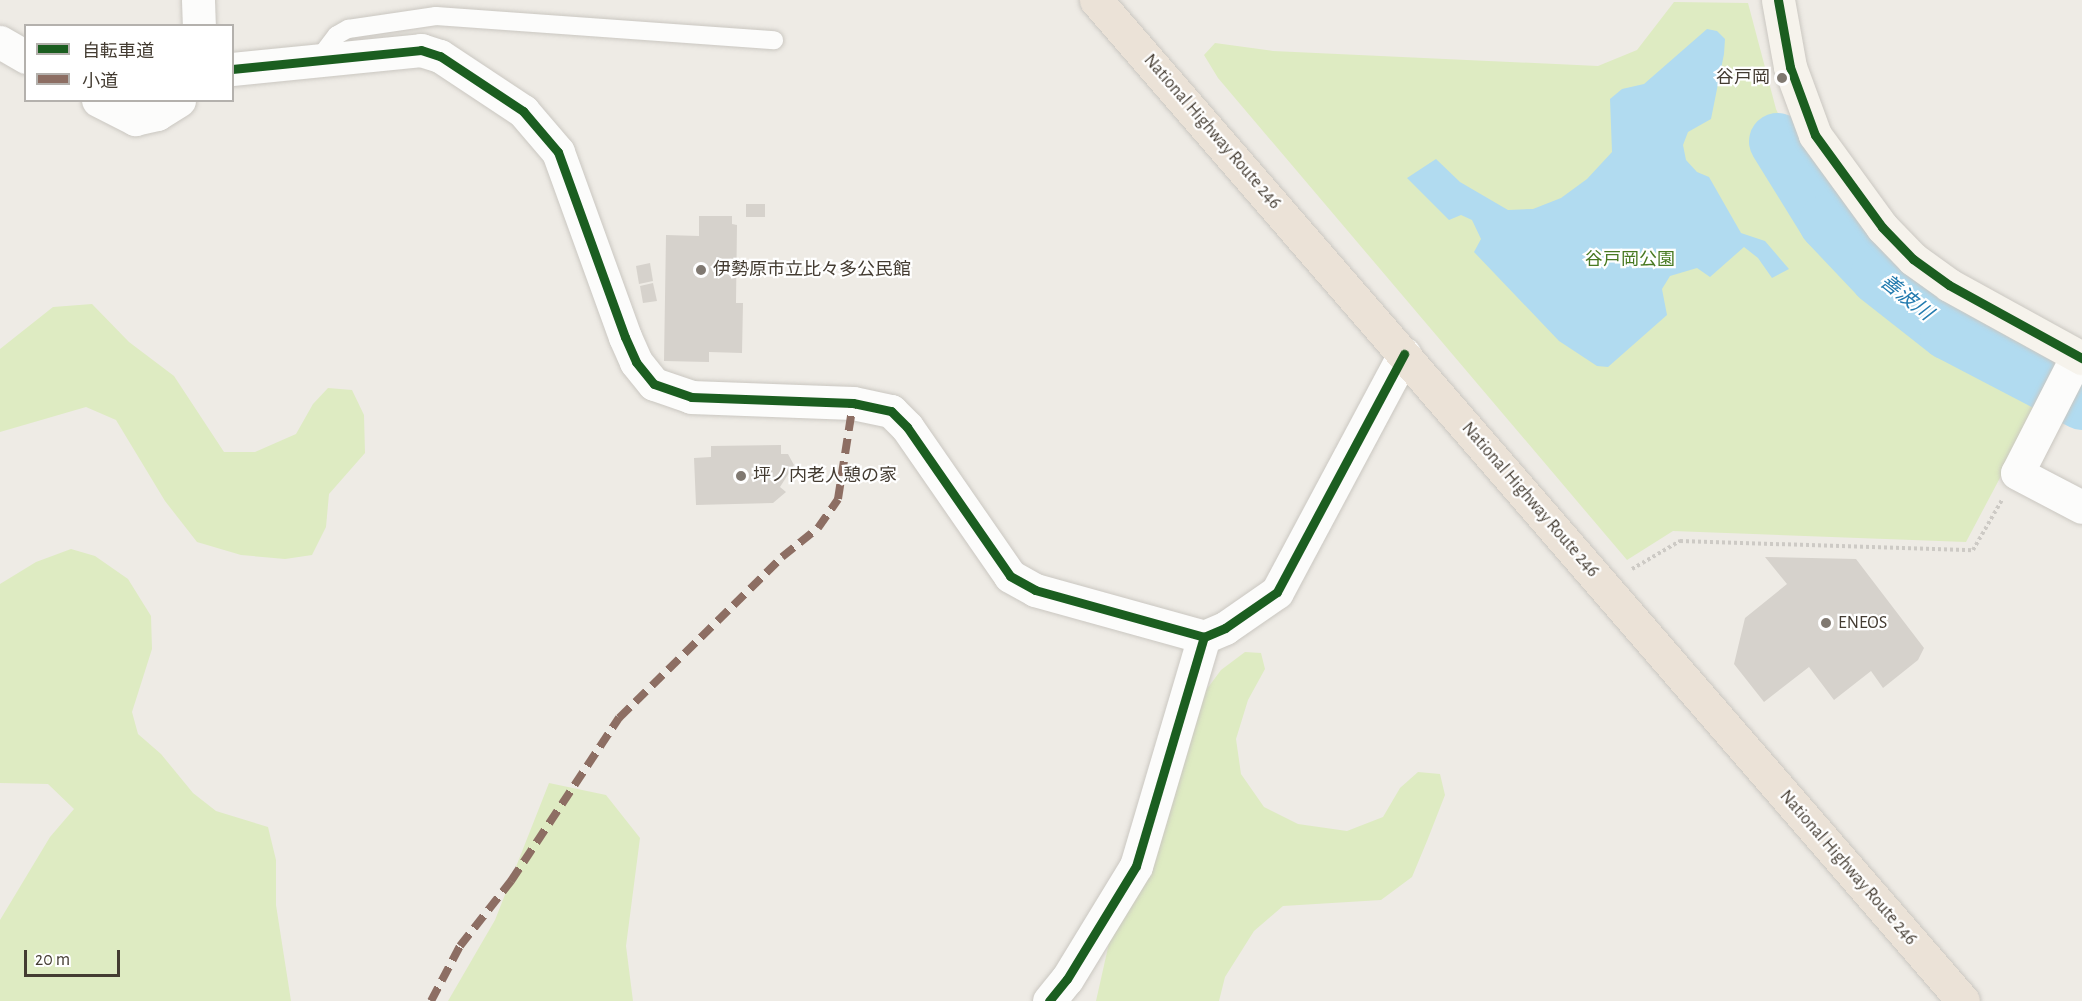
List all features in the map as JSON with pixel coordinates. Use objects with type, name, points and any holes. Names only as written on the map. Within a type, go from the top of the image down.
[{"type":"highway","name":"National Highway Route 246","points":[[1096,0],[1963,1001]]},
{"type":"street","points":[[198,0],[199,24]]},
{"type":"street","points":[[1778,0],[1790,67],[1815,135],[1882,227],[1913,259],[1949,285],[2080,357],[2017,473],[2082,507]]},
{"type":"street","points":[[0,42],[24,56]]},
{"type":"street","points":[[234,69],[432,51],[508,100],[537,123],[568,172],[625,337],[636,362],[654,384],[691,397],[853,403],[891,411],[907,427],[1010,576],[1035,590],[1204,637],[1225,628],[1277,592],[1404,354]]},
{"type":"street","points":[[102,102],[135,119],[157,114],[176,102]]},
{"type":"street","points":[[1049,1001],[1067,979],[1136,866],[1204,637]]},
{"type":"lane","points":[[316,62],[338,35],[348,29],[436,16],[774,40]]},
{"type":"path","points":[[1628,571],[1680,541],[1973,550],[2017,473]]},
{"type":"green space","name":"谷戸岡公園","points":[[1674,2],[1748,3],[1776,109],[1804,168],[1840,220],[1879,261],[1926,300],[2054,376],[1966,542],[1673,531],[1627,560],[1218,78],[1204,55],[1215,43],[1273,51],[1598,66],[1637,50]]},
{"type":"green space","points":[[92,304],[129,342],[174,376],[224,452],[255,452],[296,434],[313,404],[328,388],[352,390],[364,415],[365,453],[329,494],[326,527],[312,555],[285,559],[241,555],[197,542],[165,501],[116,420],[86,407],[0,432],[0,349],[53,307]]},
{"type":"green space","points":[[71,549],[95,556],[128,579],[151,616],[152,649],[132,712],[138,734],[161,754],[193,793],[216,811],[268,827],[276,860],[276,905],[291,1001],[0,1001],[0,920],[50,837],[74,809],[48,784],[0,783],[0,584],[36,562]]},
{"type":"green space","points":[[1245,652],[1261,653],[1265,669],[1248,700],[1236,739],[1241,774],[1264,807],[1298,824],[1347,831],[1383,817],[1400,788],[1418,772],[1440,774],[1445,795],[1412,877],[1381,900],[1283,906],[1254,931],[1225,977],[1219,1001],[1096,1001],[1109,943],[1169,813],[1186,753],[1192,709],[1221,670]]},
{"type":"green space","points":[[549,783],[606,795],[640,838],[626,946],[633,1001],[448,1001],[495,920]]},
{"type":"water","points":[[1707,29],[1717,31],[1725,39],[1724,54],[1711,119],[1688,132],[1683,145],[1686,160],[1697,172],[1709,177],[1741,233],[1765,241],[1789,269],[1772,278],[1758,258],[1744,247],[1710,277],[1697,268],[1670,276],[1662,289],[1667,315],[1608,367],[1597,366],[1559,341],[1474,252],[1481,239],[1472,220],[1461,215],[1449,220],[1407,178],[1436,159],[1460,182],[1508,210],[1533,209],[1561,198],[1587,179],[1612,152],[1610,99],[1622,89],[1644,84]]},
{"type":"building","points":[[746,204],[765,204],[765,217],[746,217]]},
{"type":"building","name":"伊勢原市立比々多公民館","points":[[699,216],[732,216],[732,224],[737,225],[736,303],[743,303],[742,353],[709,352],[709,362],[664,361],[666,235],[699,236]]},
{"type":"building","points":[[650,263],[653,281],[639,284],[636,266]]},
{"type":"building","points":[[653,283],[657,301],[643,303],[640,286]]},
{"type":"building","name":"坪ノ内老人憩の家","points":[[781,445],[781,454],[788,454],[794,465],[780,487],[786,492],[773,503],[696,505],[694,458],[711,457],[711,446]]},
{"type":"building","points":[[1765,557],[1856,559],[1924,648],[1918,660],[1883,688],[1871,671],[1834,700],[1809,667],[1764,702],[1734,664],[1745,618],[1787,584]]},
{"type":"waterway","name":"善波川","points":[[1777,141],[1827,222],[1878,276],[1948,331],[2082,401]]},
{"type":"marked path","points":[[431,1001],[460,946],[511,881],[619,718],[782,557],[818,528],[838,499],[853,403]]},
{"type":"cycle path","points":[[1778,0],[1790,67],[1815,135],[1882,227],[1913,259],[1949,285],[2082,358]]},
{"type":"cycle path","points":[[234,69],[421,50],[440,56],[523,111],[558,152],[625,337],[636,362],[654,384],[691,397],[853,403],[891,411],[907,427],[1010,576],[1035,590],[1204,637],[1225,628],[1277,592],[1404,354]]},
{"type":"cycle path","points":[[1049,1001],[1067,979],[1136,866],[1204,637]]},
{"type":"place","name":"谷戸岡","points":[[1782,78]]},
{"type":"place","name":"伊勢原市立比々多公民館","points":[[701,270]]},
{"type":"place","name":"坪ノ内老人憩の家","points":[[741,476]]},
{"type":"place","name":"ENEOS","points":[[1826,623]]}]
